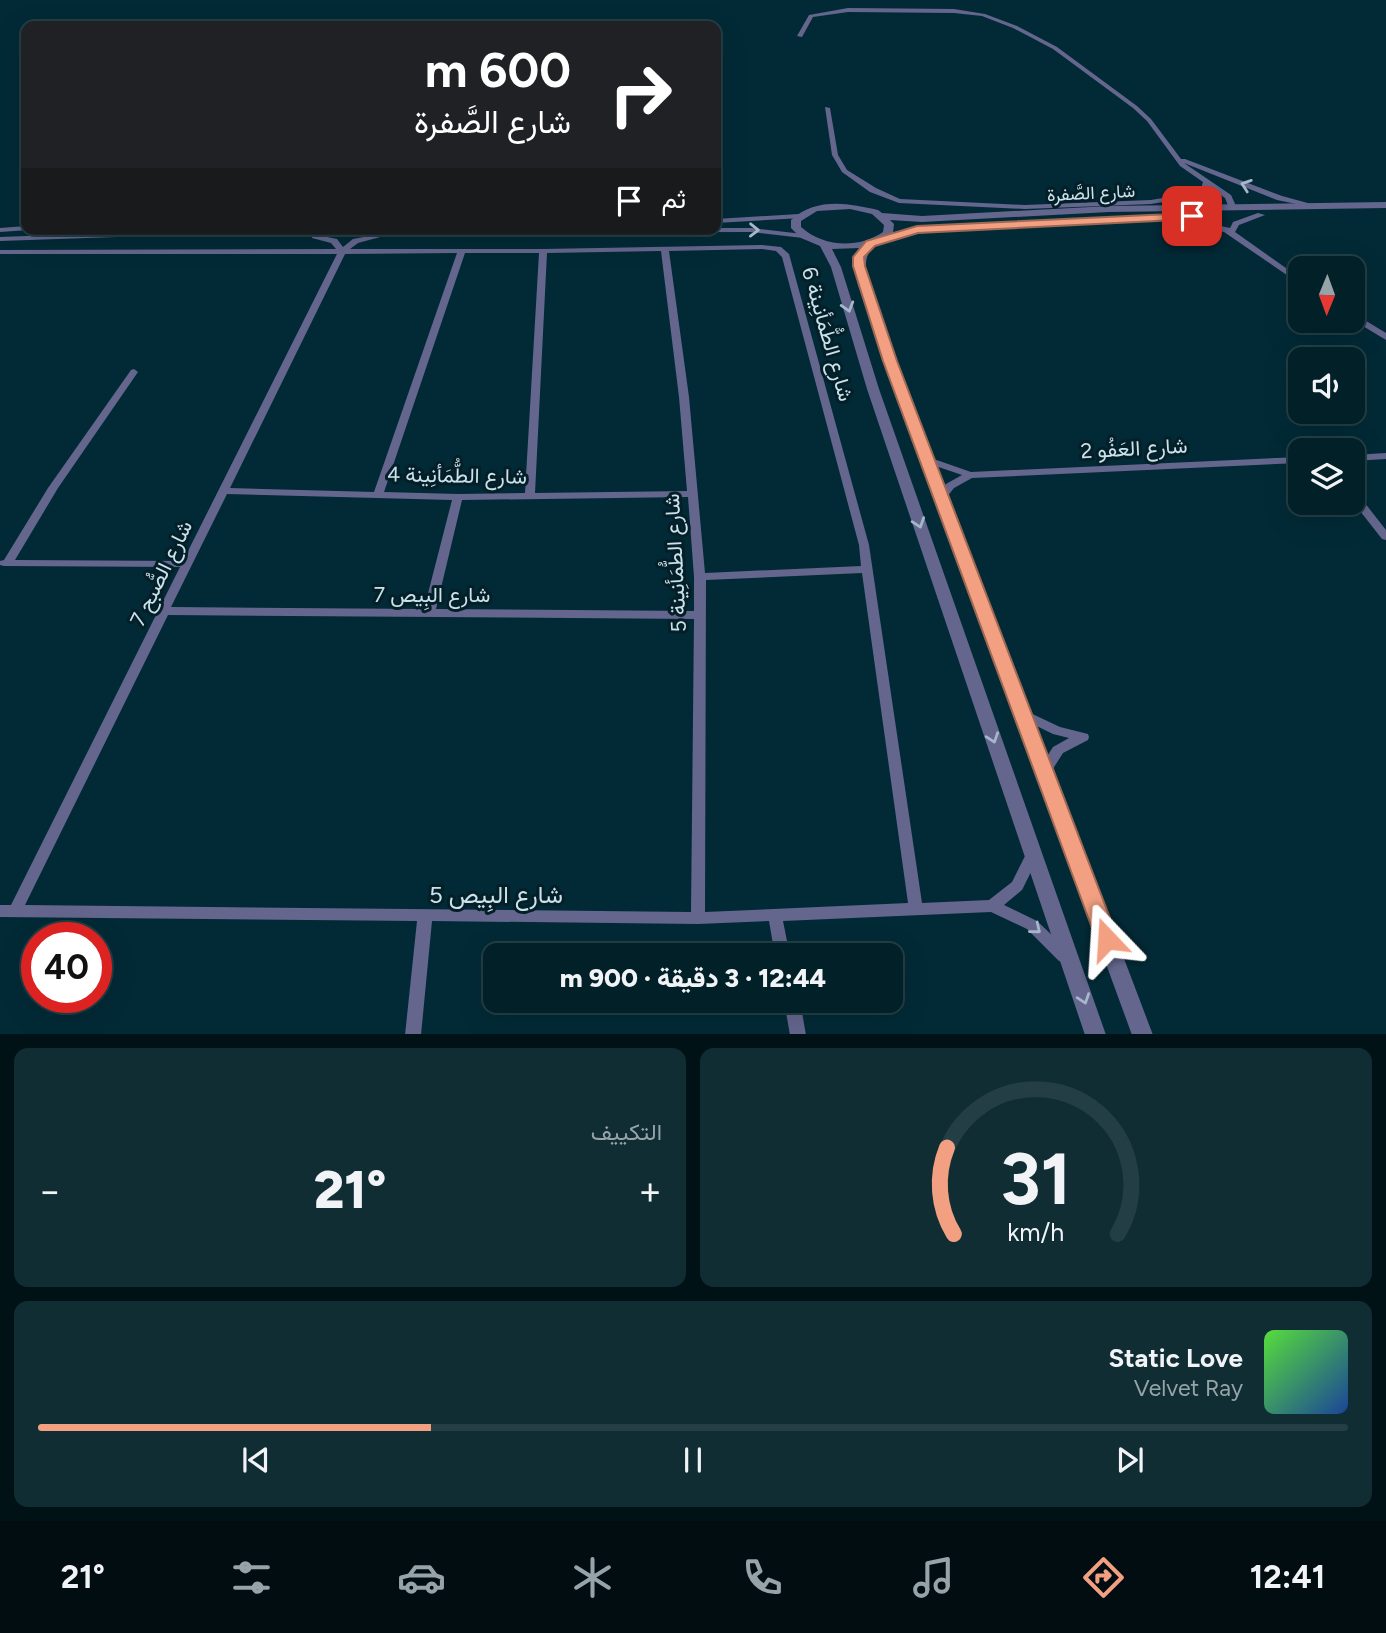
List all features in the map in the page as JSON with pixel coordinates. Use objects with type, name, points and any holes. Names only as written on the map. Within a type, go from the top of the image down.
[{"type":"street","points":[[800,36],[811,16],[834,11],[946,11],[987,16],[1046,43],[1128,101],[1149,120],[1174,155],[1205,184],[1228,197],[1232,206]]},
{"type":"street","points":[[827,108],[835,155],[844,170],[873,190],[905,202],[1006,207],[1143,203],[1194,195],[1205,190],[1205,184]]},
{"type":"street","points":[[1174,155],[1216,175],[1285,200],[1311,205]]},
{"type":"street","name":"شارع الصَّفرة","points":[[799,216],[815,208],[841,206],[859,208],[881,216],[922,219],[1232,206],[1386,205]]},
{"type":"street","name":"شارع الصَّفرة","points":[[803,236],[824,243],[848,246],[936,228],[1168,217],[1386,214]]},
{"type":"street","points":[[1231,233],[1236,224],[1261,215]]},
{"type":"street","points":[[721,221],[799,216]]},
{"type":"street","points":[[799,216],[795,224],[803,236]]},
{"type":"street","points":[[881,216],[890,229],[861,252],[859,266],[928,460],[1143,1034]]},
{"type":"street","points":[[1168,217],[1209,224],[1231,233],[1255,253],[1288,274]]},
{"type":"street","points":[[0,230],[21,228]]},
{"type":"street","points":[[721,230],[751,230],[803,236]]},
{"type":"street","points":[[0,239],[153,235]]},
{"type":"street","points":[[317,235],[334,241],[342,251],[361,240],[384,235]]},
{"type":"street","points":[[824,243],[834,262],[876,398],[1096,1034]]},
{"type":"street","name":"شارع الطُّمَأنِينة 6","points":[[0,252],[543,251],[766,247],[785,254],[864,545],[876,608],[916,910]]},
{"type":"street","name":"شارع الطُّمَأنِينة 5","points":[[665,250],[684,397],[700,577],[696,715],[698,918]]},
{"type":"street","name":"شارع الصُّبح 7","points":[[8,911],[164,611],[342,251]]},
{"type":"street","points":[[379,493],[462,251]]},
{"type":"street","points":[[530,495],[543,251]]},
{"type":"street","points":[[1365,324],[1386,337]]},
{"type":"street","points":[[3,563],[134,372]]},
{"type":"street","points":[[1365,457],[1386,456]]},
{"type":"street","name":"شارع العَفُو 2","points":[[928,460],[970,475],[1288,461]]},
{"type":"street","points":[[942,496],[950,486],[970,475]]},
{"type":"street","name":"شارع الطُّمَأنِينة 4","points":[[223,491],[379,493],[458,498],[691,494]]},
{"type":"street","points":[[429,613],[458,498]]},
{"type":"street","points":[[1365,510],[1386,537]]},
{"type":"street","points":[[3,563],[187,564]]},
{"type":"street","points":[[700,577],[867,569]]},
{"type":"street","name":"شارع البِيص 7","points":[[164,611],[700,615]]},
{"type":"street","points":[[1023,714],[1057,731],[1083,737],[1058,751],[1044,772]]},
{"type":"street","points":[[992,906],[1017,886],[1033,853]]},
{"type":"street","name":"شارع البِيص 5","points":[[8,911],[698,918],[775,917],[992,906],[1032,925],[1071,964]]},
{"type":"street","points":[[413,1034],[425,917]]},
{"type":"street","points":[[775,917],[780,943]]},
{"type":"street","points":[[794,1013],[798,1034]]},
{"type":"route","points":[[1107,939],[890,361],[858,262],[864,247],[870,243],[917,230],[1192,216]]}]
